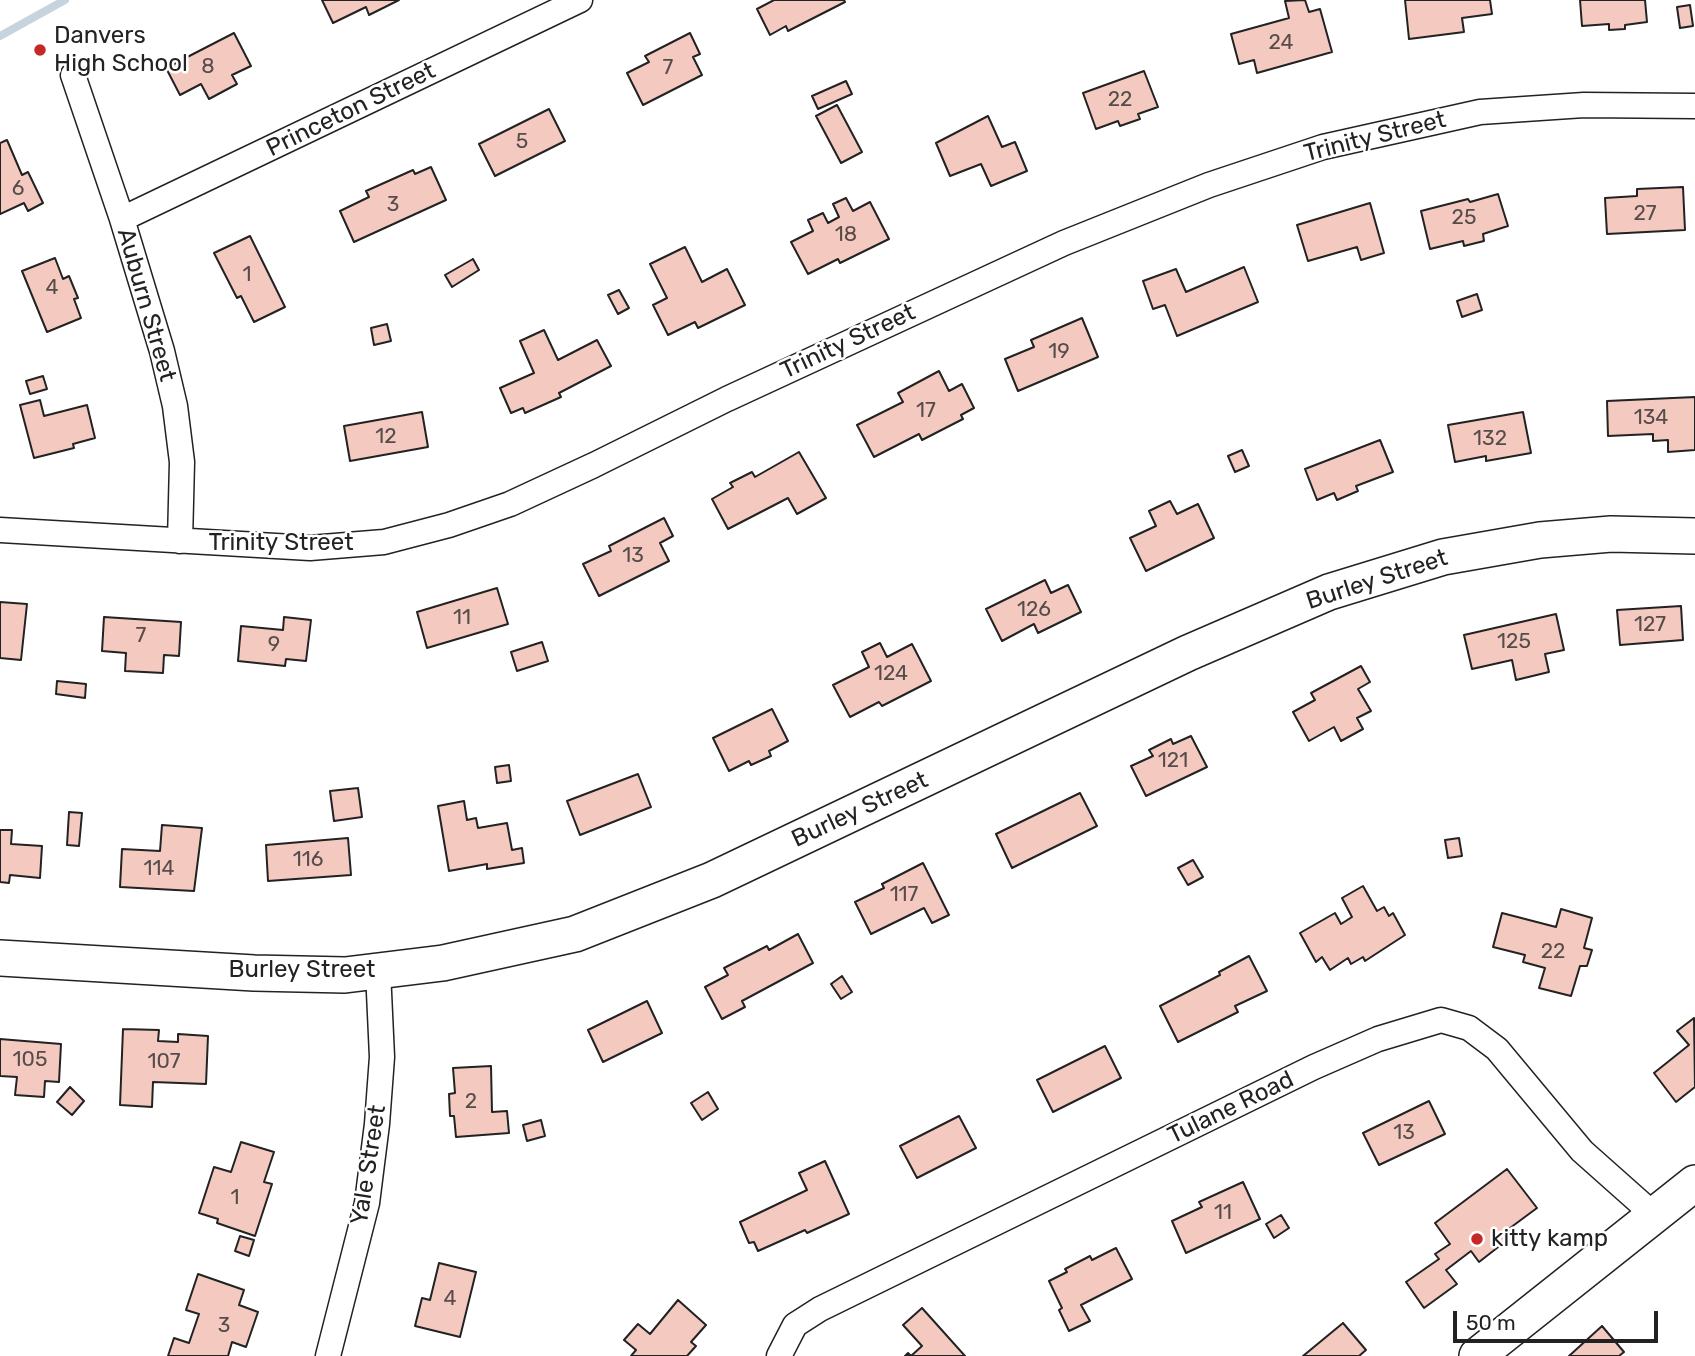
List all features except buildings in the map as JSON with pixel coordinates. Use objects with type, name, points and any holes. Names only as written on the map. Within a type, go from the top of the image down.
[{"type":"main road","name":"Burley Street","points":[[0,958],[254,973],[345,975],[443,963],[575,934],[712,880],[1188,653],[1329,592],[1443,557],[1540,540],[1611,534],[1695,536]]},
{"type":"main road","points":[[1477,1356],[1695,1183]]},
{"type":"street","name":"Princeton Street","points":[[122,219],[580,0]]},
{"type":"street","name":"Auburn Street","points":[[73,75],[122,219],[162,351],[175,406],[182,462],[180,541]]},
{"type":"street","name":"Trinity Street","points":[[0,530],[310,548],[384,542],[449,526],[582,471],[727,399],[1064,243],[1209,184],[1323,147],[1480,112],[1584,105],[1695,106]]},
{"type":"street","name":"Yale Street","points":[[328,1356],[367,1203],[382,1057],[378,971]]},
{"type":"street","name":"Tulane Road","points":[[779,1356],[796,1325],[820,1309],[1314,1067],[1378,1039],[1441,1020],[1469,1028],[1497,1049],[1582,1151],[1654,1215]]},
{"type":"waterway","points":[[0,36],[65,0]]},
{"type":"place","name":"Danvers High School","points":[[40,50]]},
{"type":"place","name":"kitty kamp","points":[[1477,1239]]}]
